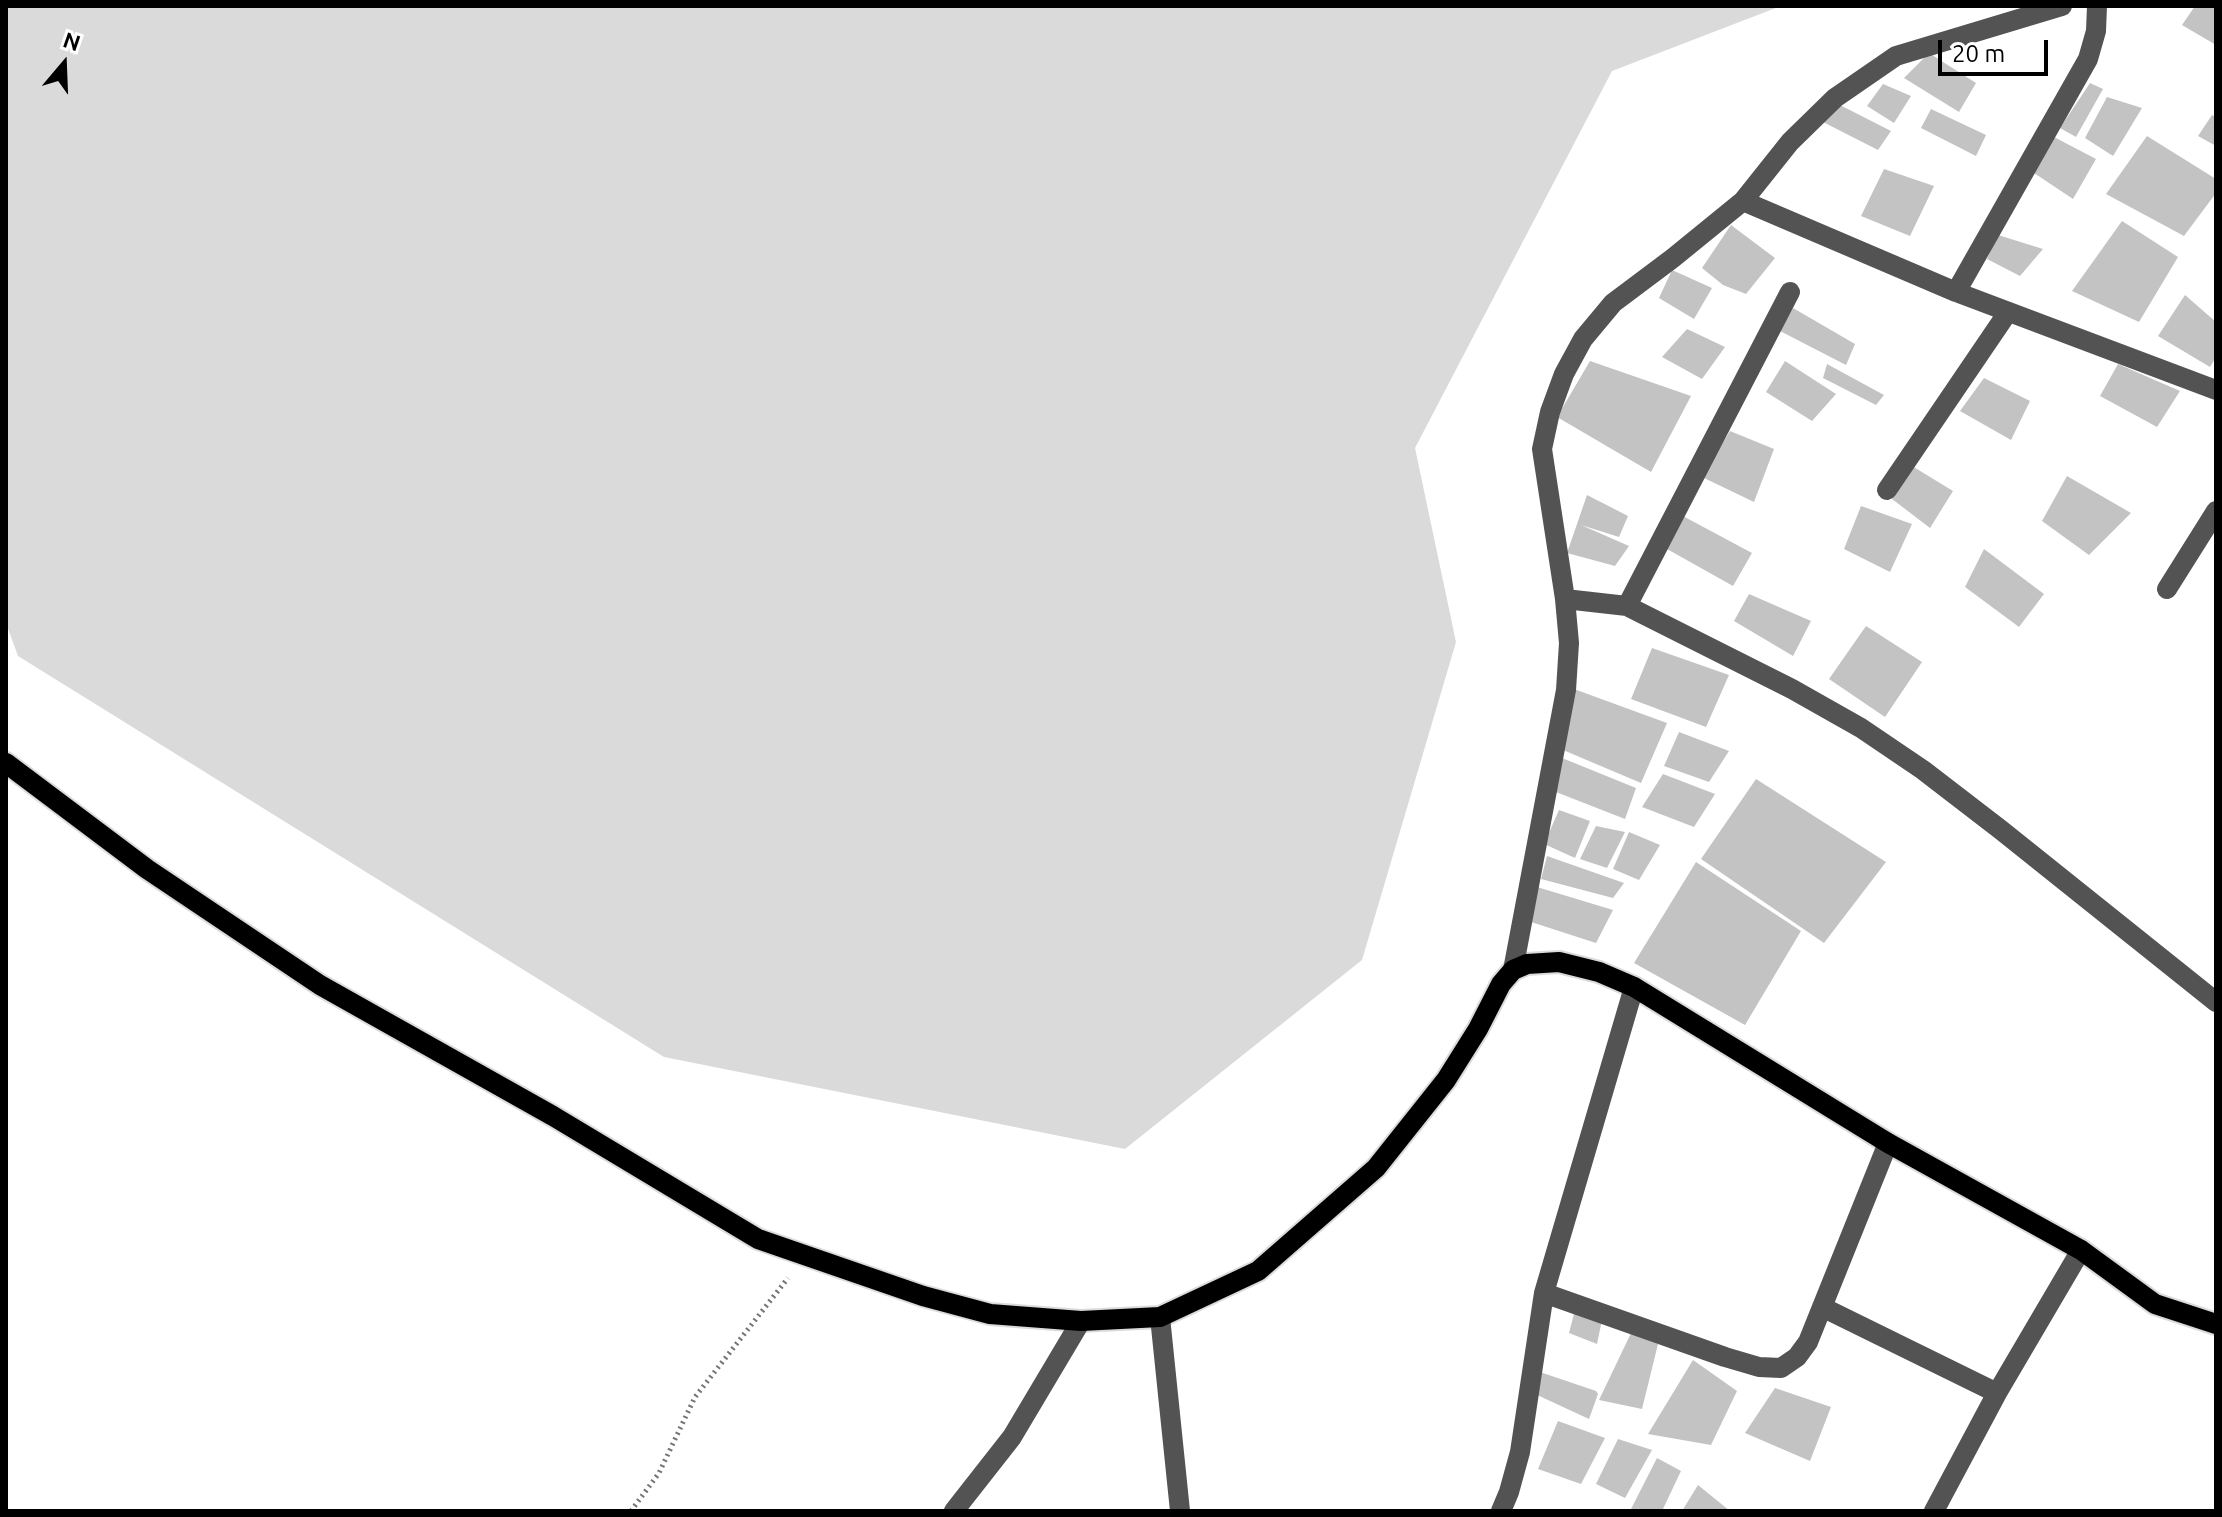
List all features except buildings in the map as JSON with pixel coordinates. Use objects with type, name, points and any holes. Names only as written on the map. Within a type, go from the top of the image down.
[{"type":"main road","points":[[6,763],[147,869],[320,985],[553,1116],[758,1239],[923,1296],[990,1314],[1081,1321],[1160,1317],[1258,1271],[1376,1168],[1446,1080],[1478,1029],[1501,984],[1513,970],[1527,964],[1559,962],[1599,972],[1634,987],[1888,1143],[2081,1250],[2155,1304],[2216,1324]]},
{"type":"street","points":[[1513,970],[1566,690],[1569,643],[1542,449],[1550,412],[1564,374],[1583,339],[1613,303],[1743,201],[1790,142],[1835,98],[1896,56],[2062,6]]},
{"type":"street","points":[[1956,292],[2088,59],[2096,31],[2097,6]]},
{"type":"street","points":[[1743,201],[1956,292],[2216,390]]},
{"type":"street","points":[[1627,606],[1790,292]]},
{"type":"street","points":[[1887,490],[2008,312]]},
{"type":"street","points":[[2167,589],[2216,511]]},
{"type":"street","points":[[1565,599],[1627,606],[1792,689],[1861,728],[1923,770],[2001,830],[2216,1002]]},
{"type":"street","points":[[1501,1511],[1520,1452],[1544,1293],[1634,987]]},
{"type":"street","points":[[1544,1293],[1725,1357],[1759,1367],[1781,1368],[1797,1357],[1808,1342],[1888,1143]]},
{"type":"street","points":[[1934,1511],[1997,1393],[2081,1250]]},
{"type":"street","points":[[1822,1307],[1997,1393]]},
{"type":"street","points":[[1160,1317],[1180,1511]]},
{"type":"street","points":[[954,1511],[1012,1437],[1081,1321]]},
{"type":"path","points":[[631,1511],[659,1473],[695,1397],[806,1255]]},
{"type":"shaded area","points":[[6,6],[1781,6],[1612,71],[1415,448],[1456,642],[1362,960],[1125,1149],[664,1057],[18,656],[6,623]]}]
